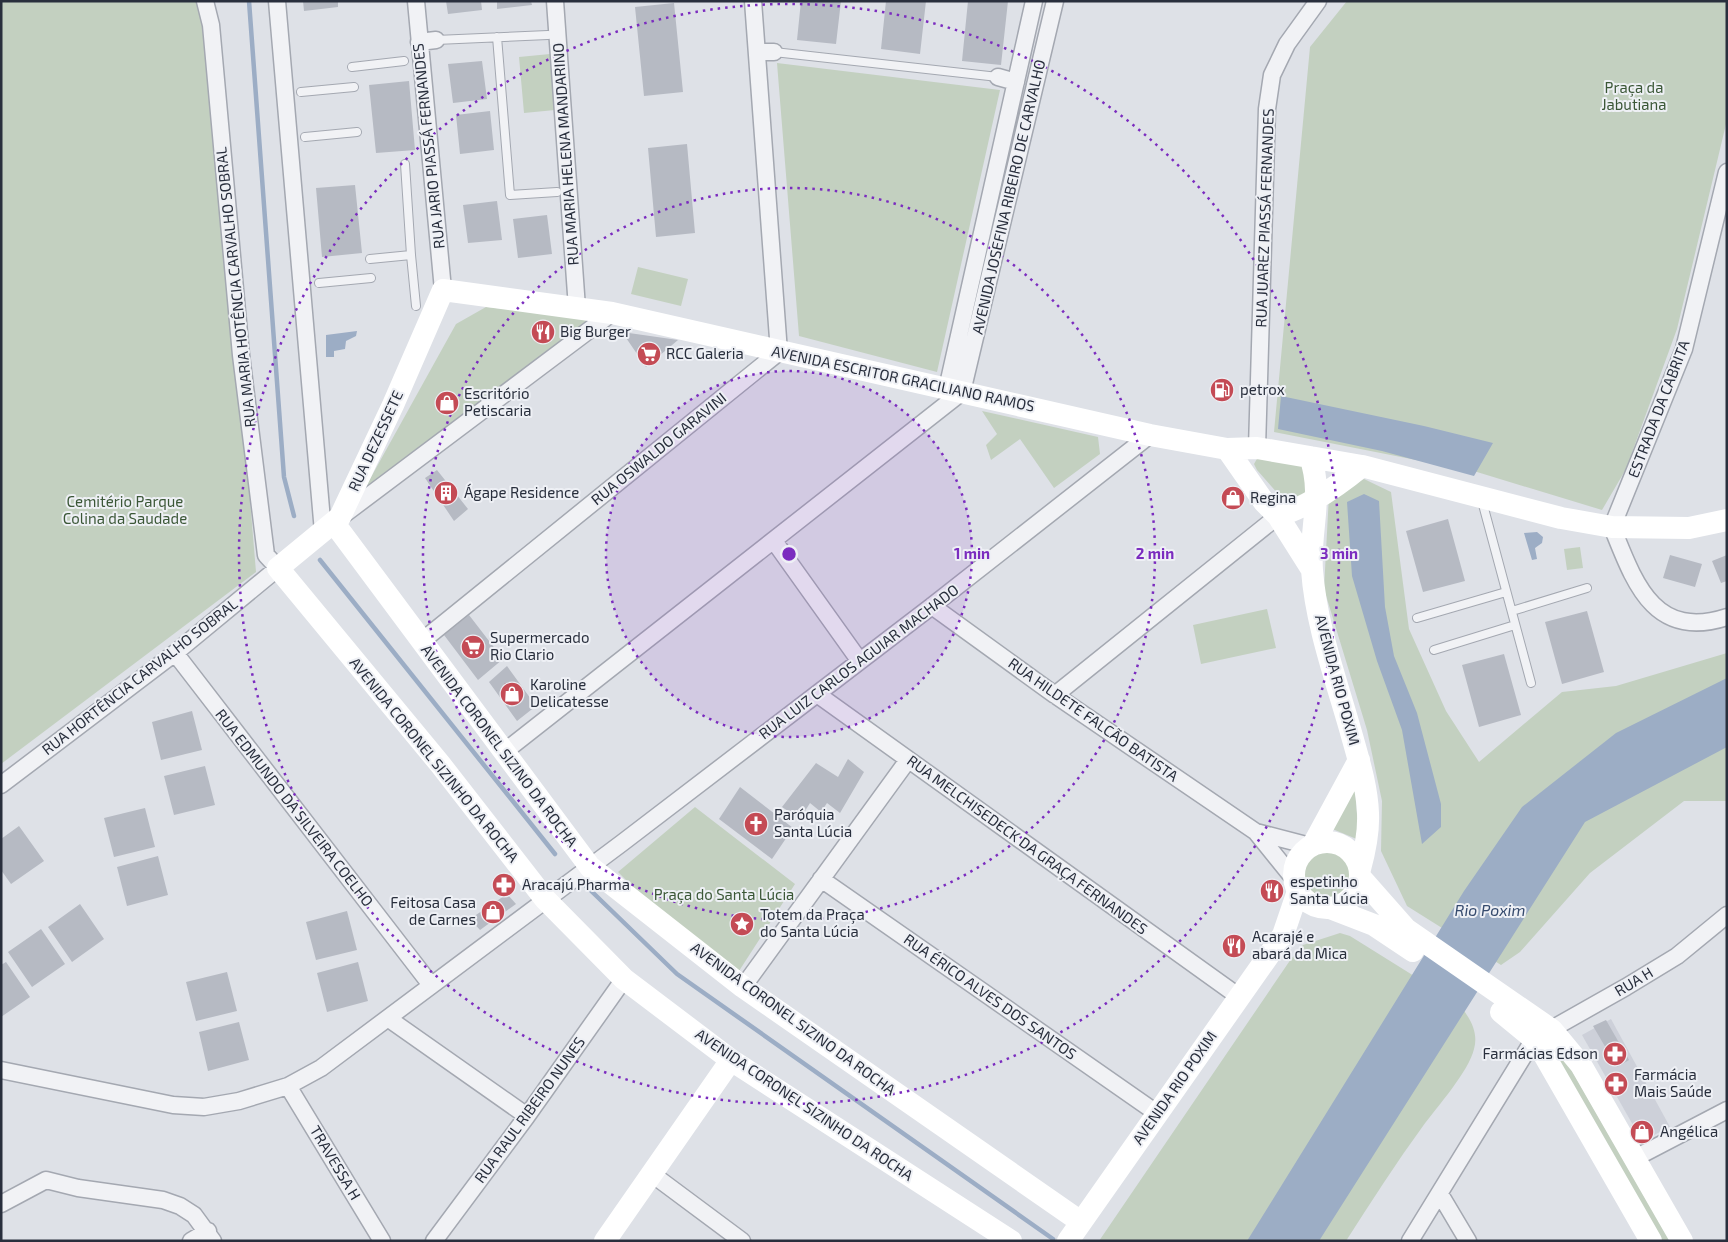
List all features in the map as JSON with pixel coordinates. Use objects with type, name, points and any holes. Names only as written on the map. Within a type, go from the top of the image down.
[{"type":"street","name":"RUA MARIA HOTÊNCIA CARVALHO SOBRAL","points":[[205,1],[211,25],[241,356],[266,554],[278,568]]},
{"type":"street","points":[[277,1],[332,524]]},
{"type":"street","name":"RUA JARIO PIASSÁ FERNANDES","points":[[416,1],[443,290]]},
{"type":"street","name":"RUA MARIA HELENA MANDARINO","points":[[554,1],[553,34],[563,191],[577,308]]},
{"type":"street","points":[[753,1],[779,352]]},
{"type":"street","name":"AVENIDA JOSEFINA RIBEIRO DE CARVALHO","points":[[954,391],[1034,1]]},
{"type":"street","name":"AVENIDA JOSEFINA RIBEIRO DE CARVALHO","points":[[954,391],[1055,1]]},
{"type":"street","name":"RUA JUAREZ PIASSÁ FERNANDES","points":[[1258,448],[1267,109],[1272,75],[1287,44],[1318,1]]},
{"type":"street","points":[[419,42],[436,40]]},
{"type":"street","points":[[757,52],[774,52]]},
{"type":"street","points":[[998,77],[1016,82]]},
{"type":"street","name":"ESTRADA DA CABRITA","points":[[1612,527],[1684,349],[1727,172]]},
{"type":"street","name":"RUA DEZESSETE","points":[[278,568],[332,524],[393,405],[443,290]]},
{"type":"street","name":"AVENIDA ESCRITOR GRACILIANO RAMOS","points":[[443,290],[612,313],[1150,434],[1227,449],[1258,448],[1362,466],[1561,518],[1612,527],[1689,528],[1727,520]]},
{"type":"street","points":[[332,524],[612,313]]},
{"type":"street","name":"RUA OSWALDO GARAVINI","points":[[422,641],[779,352]]},
{"type":"street","points":[[504,752],[774,541],[954,391]]},
{"type":"street","name":"RUA LUIZ CARLOS AGUIAR MACHADO","points":[[288,1086],[321,1068],[545,898],[590,867],[932,606],[1150,434]]},
{"type":"street","points":[[1245,472],[1246,458],[1258,448]]},
{"type":"street","name":"AVENIDA RIO POXIM","points":[[1227,449],[1245,472],[1264,502],[1278,516],[1312,570]]},
{"type":"street","name":"AVENIDA RIO POXIM","points":[[1310,457],[1315,470],[1316,497],[1312,570],[1323,636],[1359,760],[1368,813],[1368,842],[1361,874]]},
{"type":"street","points":[[1056,695],[1278,516],[1298,509],[1342,483],[1362,466]]},
{"type":"street","name":"AVENIDA CORONEL SIZINO DA ROCHA","points":[[332,524],[422,641],[590,867],[743,987],[1081,1222]]},
{"type":"street","points":[[1612,527],[1631,573],[1640,590],[1652,605],[1664,613],[1680,619],[1701,622],[1727,617]]},
{"type":"street","points":[[774,541],[860,660]]},
{"type":"street","name":"RUA HORTÊNCIA CARVALHO SOBRAL","points":[[1,785],[175,653],[278,568]]},
{"type":"street","name":"AVENIDA CORONEL SIZINHO DA ROCHA","points":[[278,568],[440,764],[545,898],[624,979],[731,1060],[1011,1241]]},
{"type":"street","name":"RUA HILDETE FALCÃO BATISTA","points":[[932,606],[1056,695],[1256,832],[1296,885]]},
{"type":"street","name":"RUA EDMUNDO DA SILVEIRA COELHO","points":[[175,653],[431,985]]},
{"type":"street","name":"RUA MELCHISEDECK DA GRAÇA FERNANDES","points":[[817,694],[1238,996]]},
{"type":"street","points":[[743,987],[908,760]]},
{"type":"street","name":"AVENIDA RIO POXIM","points":[[1312,845],[1359,760]]},
{"type":"street","name":"RUA HILDETE FALCÃO BATISTA","points":[[1256,832],[1312,845]]},
{"type":"street","points":[[1402,935],[1361,874],[1352,852],[1344,845],[1329,841],[1312,845],[1297,860],[1296,885],[1305,900],[1402,935],[1498,1001],[1581,1065],[1682,1241]]},
{"type":"street","points":[[1328,908],[1347,902],[1359,887],[1361,874]]},
{"type":"street","name":"RUA ÉRICO ALVES DOS SANTOS","points":[[821,879],[1158,1114]]},
{"type":"street","name":"AVENIDA RIO POXIM","points":[[1068,1241],[1158,1114],[1238,996],[1283,935],[1296,885]]},
{"type":"street","name":"AVENIDA RIO POXIM","points":[[1283,935],[1328,908]]},
{"type":"street","name":"RUA H","points":[[1543,1035],[1677,956],[1727,914]]},
{"type":"street","name":"RUA RAUL RIBEIRO NUNES","points":[[434,1241],[527,1116],[624,979]]},
{"type":"street","points":[[388,1019],[527,1116]]},
{"type":"street","points":[[1410,1241],[1543,1035]]},
{"type":"street","points":[[1543,1035],[1651,1241]]},
{"type":"street","points":[[605,1241],[731,1060]]},
{"type":"street","points":[[1,1070],[173,1105],[204,1107],[239,1101],[288,1086]]},
{"type":"street","name":"TRAVESSA H","points":[[288,1086],[382,1241]]},
{"type":"street","points":[[1635,1158],[1727,1110]]},
{"type":"street","points":[[652,1174],[742,1241]]},
{"type":"street","points":[[1,1204],[46,1180],[78,1188],[163,1200],[180,1206],[194,1215],[211,1236],[190,1241]]},
{"type":"street","points":[[1440,1194],[1468,1241]]},
{"type":"lane","points":[[436,40],[553,34]]},
{"type":"lane","points":[[497,37],[510,195],[563,191]]},
{"type":"lane","points":[[774,52],[998,77]]},
{"type":"lane","points":[[352,67],[404,62]]},
{"type":"lane","points":[[302,92],[354,87]]},
{"type":"lane","points":[[305,137],[357,132]]},
{"type":"lane","points":[[405,164],[416,306]]},
{"type":"lane","points":[[370,258],[411,255]]},
{"type":"lane","points":[[319,283],[371,278]]},
{"type":"lane","points":[[1480,496],[1531,683]]},
{"type":"lane","points":[[1512,610],[1586,588]]},
{"type":"lane","points":[[1417,618],[1506,592]]},
{"type":"lane","points":[[1434,650],[1515,625]]},
{"type":"shaded area","points":[[1611,1019],[1670,1127],[1642,1141],[1582,1035]]},
{"type":"green space","name":"Cemitério Parque Colina da Saudade","points":[[1,1],[201,1],[209,8],[256,572],[1,764]]},
{"type":"green space","name":"Praça da Jabutiana","points":[[1347,1],[1727,1],[1727,120],[1677,329],[1626,469],[1602,510],[1477,472],[1274,432],[1310,47]]},
{"type":"green space","points":[[550,54],[555,110],[524,113],[519,57]]},
{"type":"green space","points":[[777,63],[1000,90],[937,372],[799,336]]},
{"type":"green space","points":[[638,267],[688,279],[681,306],[631,294]]},
{"type":"green space","points":[[486,307],[585,317],[589,324],[360,497],[456,324]]},
{"type":"green space","points":[[982,411],[1098,437],[1100,454],[1054,488],[1020,439],[991,460],[986,445],[997,434]]},
{"type":"green space","points":[[1258,457],[1303,464],[1309,477],[1304,497],[1286,503],[1257,470],[1254,464]]},
{"type":"green space","points":[[1364,479],[1391,492],[1409,629],[1446,711],[1479,762],[1562,692],[1616,686],[1727,653],[1727,801],[1684,801],[1590,873],[1520,952],[1501,965],[1407,906],[1381,851],[1382,801],[1367,730],[1324,589],[1329,495]]},
{"type":"green space","points":[[1580,547],[1583,568],[1567,570],[1564,549]]},
{"type":"green space","points":[[1267,609],[1276,648],[1201,664],[1193,625]]},
{"type":"green space","points":[[1354,777],[1359,840],[1330,828]]},
{"type":"green space","name":"Praça do Santa Lúcia","points":[[695,807],[795,884],[739,971],[647,901],[618,872]]},
{"type":"green space","points":[[1321,847],[1333,847],[1347,855],[1355,869],[1353,886],[1347,895],[1333,903],[1321,903],[1311,898],[1304,891],[1299,881],[1299,869],[1304,859],[1311,852]]},
{"type":"green space","points":[[1340,933],[1350,936],[1459,1004],[1469,1019],[1475,1036],[1474,1049],[1466,1068],[1403,1154],[1346,1241],[1099,1241],[1291,959],[1303,945]]},
{"type":"green space","points":[[1563,1055],[1670,1241],[1658,1241],[1554,1060]]},
{"type":"water","points":[[357,331],[356,336],[346,341],[345,349],[334,351],[334,357],[326,357],[326,335]]},
{"type":"water","points":[[1281,396],[1424,426],[1493,443],[1474,476],[1382,451],[1278,429]]},
{"type":"water","points":[[1364,494],[1379,501],[1385,607],[1394,656],[1417,713],[1441,804],[1441,827],[1422,844],[1402,730],[1377,661],[1352,576],[1347,502]]},
{"type":"water","points":[[1537,532],[1543,537],[1542,543],[1535,548],[1537,559],[1532,560],[1524,533]]},
{"type":"water","name":"Rio Poxim","points":[[1727,678],[1727,747],[1585,822],[1319,1241],[1247,1241],[1464,891],[1522,807],[1616,733]]},
{"type":"building","points":[[303,1],[338,1],[338,7],[304,11]]},
{"type":"building","points":[[446,1],[481,1],[482,10],[448,14]]},
{"type":"building","points":[[497,1],[531,1],[532,5],[497,9]]},
{"type":"building","points":[[801,1],[841,1],[836,44],[797,40]]},
{"type":"building","points":[[886,1],[926,1],[920,54],[881,49]]},
{"type":"building","points":[[968,1],[1008,1],[1001,65],[962,61]]},
{"type":"building","points":[[674,3],[683,92],[644,96],[635,7]]},
{"type":"building","points":[[482,61],[487,99],[453,103],[448,64]]},
{"type":"building","points":[[409,81],[415,150],[376,153],[369,85]]},
{"type":"building","points":[[490,111],[494,150],[460,154],[456,115]]},
{"type":"building","points":[[687,144],[695,233],[656,237],[648,148]]},
{"type":"building","points":[[355,185],[362,253],[322,257],[316,188]]},
{"type":"building","points":[[497,201],[502,240],[468,243],[463,205]]},
{"type":"building","points":[[547,215],[552,254],[518,258],[513,219]]},
{"type":"building","name":"RCC Galeria","points":[[622,332],[678,340],[646,367]]},
{"type":"building","name":"Ágape Residence","points":[[437,470],[468,509],[454,521],[425,478]]},
{"type":"building","points":[[1448,519],[1465,581],[1423,592],[1406,531]]},
{"type":"building","points":[[1670,555],[1702,564],[1695,587],[1663,578]]},
{"type":"building","points":[[1727,555],[1727,581],[1721,583],[1712,561]]},
{"type":"building","points":[[1587,611],[1604,672],[1562,684],[1545,622]]},
{"type":"building","name":"Supermercado Rio Clario","points":[[469,615],[503,659],[478,680],[444,635]]},
{"type":"building","points":[[1504,654],[1521,715],[1479,727],[1462,665]]},
{"type":"building","name":"Karoline Delicatesse","points":[[507,666],[536,706],[517,721],[489,682]]},
{"type":"building","points":[[192,711],[202,750],[161,760],[152,722]]},
{"type":"building","points":[[848,759],[864,772],[840,813],[827,803],[821,812],[810,803],[800,819],[782,807],[816,763],[838,777]]},
{"type":"building","points":[[205,766],[215,805],[174,815],[164,776]]},
{"type":"building","name":"Paróquia Santa Lúcia","points":[[740,787],[793,828],[772,859],[719,819]]},
{"type":"building","points":[[145,808],[155,847],[114,857],[104,818]]},
{"type":"building","points":[[19,826],[44,861],[11,884],[1,870],[1,839]]},
{"type":"building","points":[[158,856],[168,895],[127,906],[117,867]]},
{"type":"building","name":"Feitosa Casa de Carnes","points":[[507,894],[516,904],[480,930],[470,919]]},
{"type":"building","points":[[80,904],[104,939],[72,962],[48,927]]},
{"type":"building","points":[[347,911],[357,950],[316,960],[306,922]]},
{"type":"building","points":[[41,929],[65,964],[32,987],[8,952]]},
{"type":"building","points":[[6,962],[30,997],[1,1017],[1,965]]},
{"type":"building","points":[[358,962],[368,1001],[327,1012],[317,973]]},
{"type":"building","points":[[227,972],[237,1011],[196,1021],[186,982]]},
{"type":"building","points":[[1606,1020],[1629,1060],[1617,1067],[1593,1026]]},
{"type":"building","points":[[239,1022],[249,1060],[208,1071],[199,1032]]},
{"type":"waterway","points":[[249,1],[284,477],[294,516]]},
{"type":"waterway","points":[[320,560],[555,854]]},
{"type":"waterway","points":[[584,884],[677,974],[1053,1239]]},
{"type":"place","name":"Big Burger","points":[[543,332]]},
{"type":"place","name":"RCC Galeria","points":[[649,354]]},
{"type":"place","name":"petrox","points":[[1222,390]]},
{"type":"place","name":"Escritório Petiscaria","points":[[447,403]]},
{"type":"place","name":"Ágape Residence","points":[[446,493]]},
{"type":"place","name":"Regina","points":[[1233,498]]},
{"type":"place","name":"Supermercado Rio Clario","points":[[473,647]]},
{"type":"place","name":"Karoline Delicatesse","points":[[512,694]]},
{"type":"place","name":"Paróquia Santa Lúcia","points":[[756,824]]},
{"type":"place","name":"Aracajú Pharma","points":[[504,885]]},
{"type":"place","name":"espetinho Santa Lúcia","points":[[1272,891]]},
{"type":"place","name":"Feitosa Casa de Carnes","points":[[493,912]]},
{"type":"place","name":"Totem da Praça do Santa Lúcia","points":[[742,924]]},
{"type":"place","name":"Acarajé e abará da Mica","points":[[1234,946]]},
{"type":"place","name":"Farmácias Edson","points":[[1615,1054]]},
{"type":"place","name":"Farmácia Mais Saúde","points":[[1616,1084]]},
{"type":"place","name":"Angélica","points":[[1642,1132]]}]
